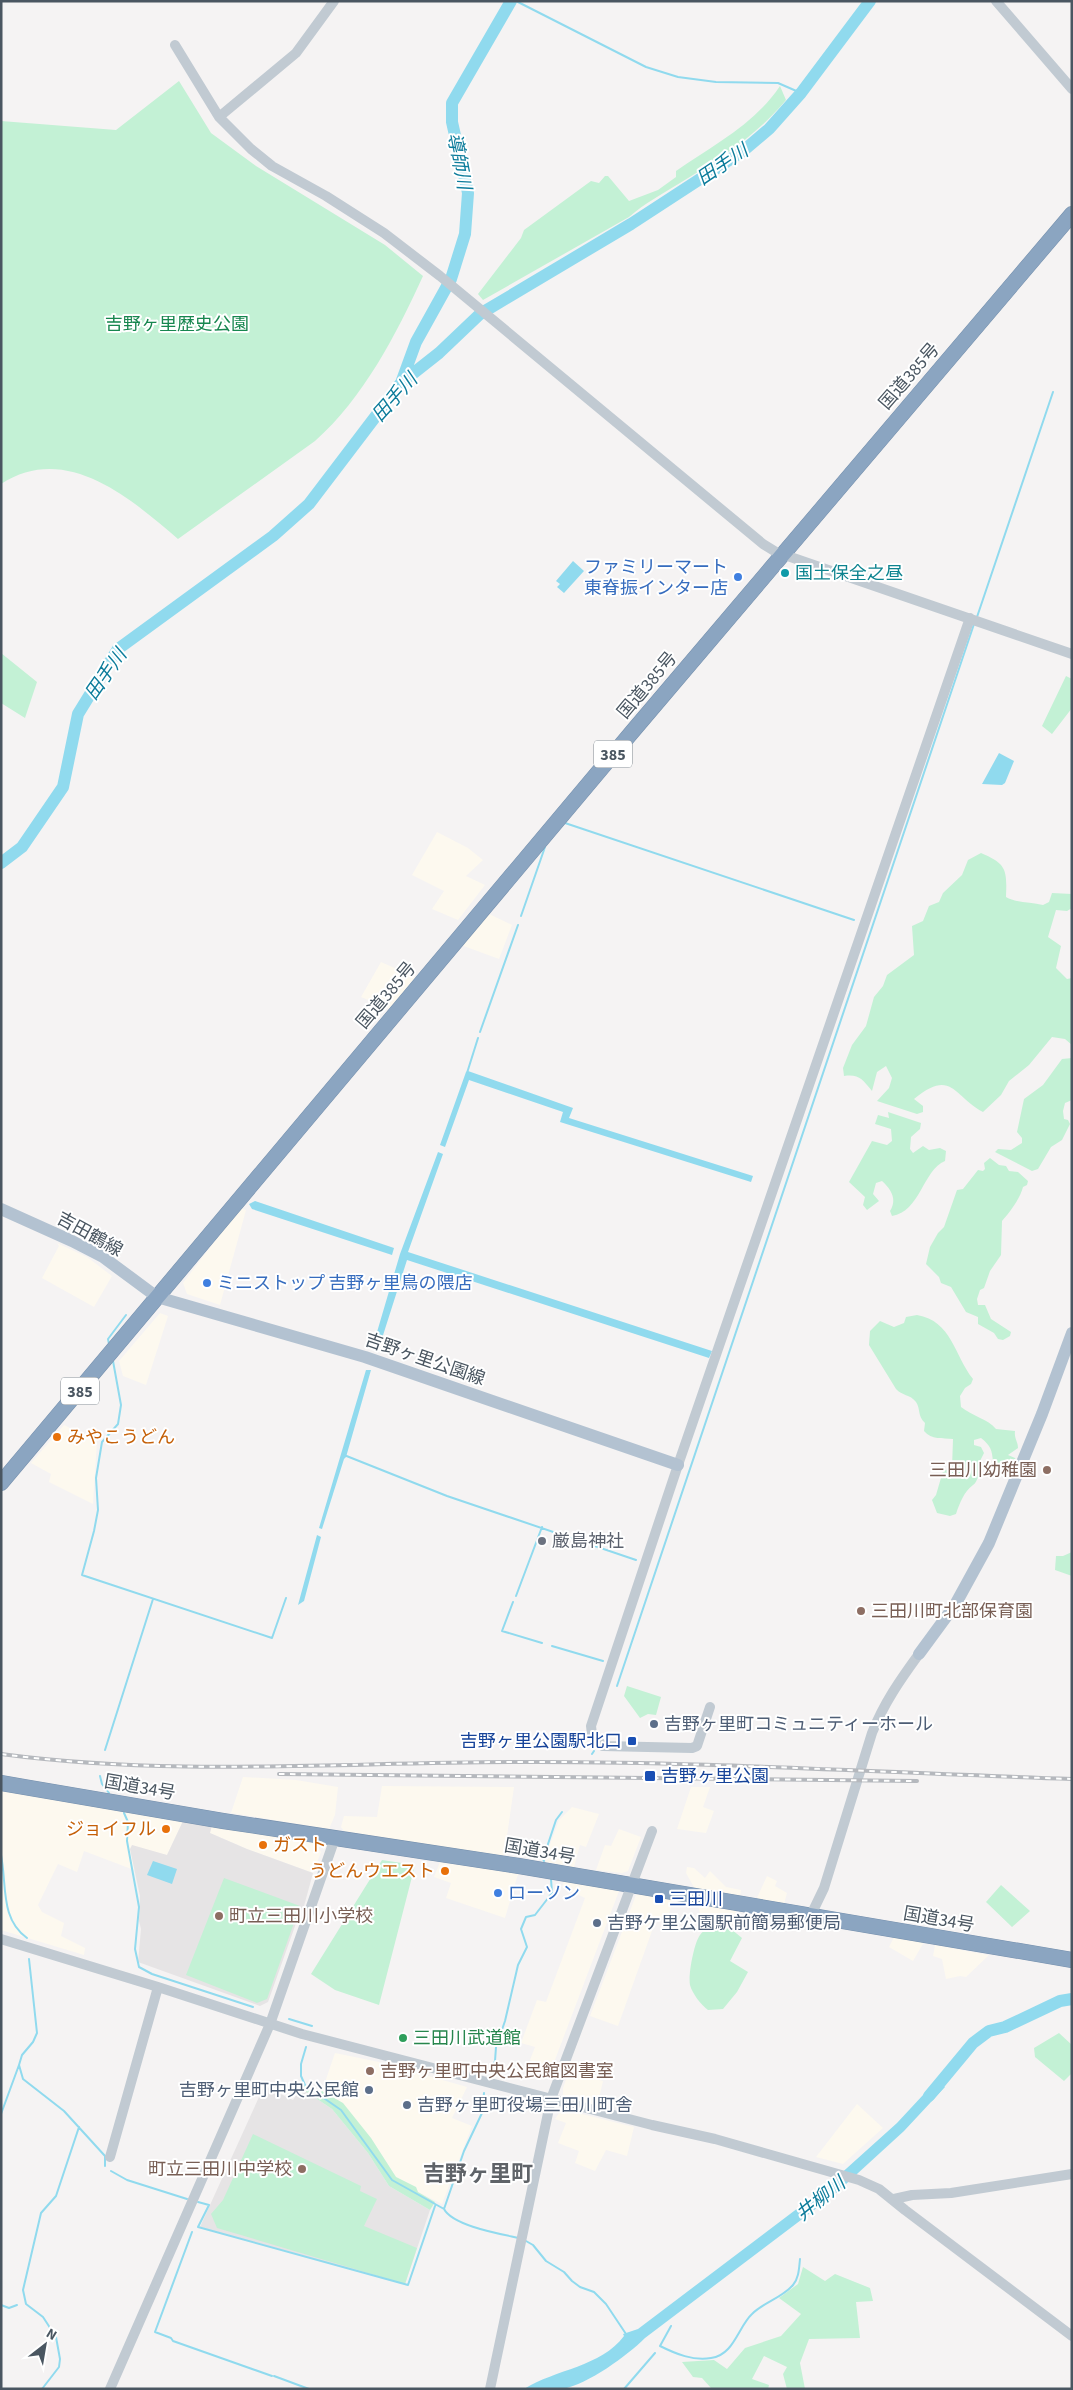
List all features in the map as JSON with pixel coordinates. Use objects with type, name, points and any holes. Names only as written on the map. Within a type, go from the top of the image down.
[{"type":"highway","name":"国道385号","points":[[157,1297],[1072,214]]},
{"type":"highway","name":"385","points":[[1,1484],[157,1297]]},
{"type":"highway","name":"国道34号","points":[[1,1783],[631,1885],[1072,1960]]},
{"type":"main road","name":"吉田鶴線","points":[[1,1209],[72,1240],[103,1258],[157,1297]]},
{"type":"main road","name":"吉野ヶ里公園線","points":[[157,1297],[365,1357],[678,1465]]},
{"type":"main road","points":[[919,1654],[955,1605],[986,1550],[1042,1414],[1072,1332]]},
{"type":"street","points":[[219,117],[296,53],[334,1]]},
{"type":"street","points":[[996,1],[1072,89]]},
{"type":"street","points":[[175,45],[219,117],[272,166],[326,196],[384,232],[495,320],[763,544],[783,554],[1072,654]]},
{"type":"street","points":[[710,1707],[697,1746],[692,1748],[603,1746],[592,1734],[591,1726],[678,1465],[970,618]]},
{"type":"street","points":[[811,1915],[824,1888],[876,1725],[893,1688],[919,1654]]},
{"type":"street","points":[[490,2389],[551,2099],[652,1831]]},
{"type":"street","points":[[110,2389],[270,2024],[336,1838]]},
{"type":"street","points":[[1,1939],[158,1987],[270,2024],[551,2099],[715,2139],[859,2180],[894,2199],[905,2210],[1072,2336]]},
{"type":"street","points":[[110,2156],[158,1987]]},
{"type":"street","points":[[894,2199],[912,2195],[951,2193],[1072,2174]]},
{"type":"shaded area","points":[[437,832],[468,848],[483,860],[466,876],[485,885],[458,920],[432,909],[444,891],[412,875]]},
{"type":"shaded area","points":[[487,913],[512,925],[499,959],[461,945]]},
{"type":"shaded area","points":[[381,962],[415,977],[390,1009],[361,997]]},
{"type":"shaded area","points":[[240,1208],[246,1210],[220,1305],[187,1294],[183,1283]]},
{"type":"shaded area","points":[[57,1243],[87,1257],[112,1276],[94,1307],[42,1278],[59,1246]]},
{"type":"shaded area","points":[[160,1313],[168,1316],[146,1385],[123,1376],[119,1361]]},
{"type":"shaded area","points":[[64,1425],[97,1441],[93,1504],[49,1482],[51,1474],[31,1463]]},
{"type":"shaded area","points":[[243,1777],[296,1780],[338,1787],[335,1815],[329,1829],[231,1813]]},
{"type":"shaded area","points":[[382,1786],[514,1787],[504,1857],[344,1831],[341,1827],[344,1816],[377,1817]]},
{"type":"shaded area","points":[[691,1787],[710,1787],[703,1807],[714,1811],[706,1833],[677,1829]]},
{"type":"shaded area","points":[[1,1790],[183,1821],[167,1855],[130,1849],[134,1870],[84,1851],[77,1872],[58,1864],[38,1905],[42,1912],[64,1923],[61,1936],[85,1948],[84,1955],[1,1930]]},
{"type":"shaded area","points":[[572,1807],[599,1814],[586,1847],[580,1845],[574,1867],[546,1862],[545,1858],[559,1820]]},
{"type":"shaded area","name":"町立三田川小学校","points":[[183,1821],[212,1825],[210,1833],[247,1849],[313,1873],[304,1906],[300,1912],[268,2002],[260,2006],[138,1962],[141,1929],[139,1921],[140,1896],[130,1849],[132,1845],[167,1855]]},
{"type":"shaded area","points":[[212,1825],[316,1843],[321,1852],[313,1873],[247,1849],[210,1833]]},
{"type":"shaded area","points":[[619,1829],[641,1837],[628,1871],[622,1873],[596,1870],[605,1845],[611,1846]]},
{"type":"shaded area","points":[[440,1862],[518,1874],[505,1918],[446,1898],[451,1883],[434,1877]]},
{"type":"shaded area","points":[[687,1867],[694,1868],[705,1878],[710,1871],[726,1887],[741,1890],[740,1897],[695,1889],[686,1873]]},
{"type":"shaded area","points":[[767,1876],[777,1881],[775,1886],[787,1893],[784,1904],[756,1900]]},
{"type":"shaded area","points":[[564,1881],[619,1891],[550,2073],[544,2070],[544,2066],[530,2060],[535,2047],[521,2043],[537,2000],[546,2002],[585,1898],[562,1887]]},
{"type":"shaded area","points":[[640,1893],[673,1899],[668,1918],[657,1917],[618,2026],[590,2016],[636,1895]]},
{"type":"shaded area","points":[[697,1900],[737,1908],[731,1929],[701,1919]]},
{"type":"shaded area","points":[[894,1937],[924,1942],[913,1961],[889,1947]]},
{"type":"shaded area","points":[[935,1945],[988,1956],[966,1977],[960,1976],[946,1979],[942,1959],[933,1956]]},
{"type":"shaded area","points":[[335,2053],[379,2062],[467,2087],[452,2118],[472,2126],[442,2204],[418,2192],[416,2187],[396,2177],[371,2138],[322,2091]]},
{"type":"shaded area","points":[[569,2072],[603,2081],[597,2107],[563,2098],[563,2088]]},
{"type":"shaded area","name":"町立三田川中学校","points":[[264,2086],[293,2100],[301,2088],[332,2109],[368,2153],[389,2186],[430,2210],[405,2284],[200,2227]]},
{"type":"shaded area","points":[[857,2104],[883,2128],[843,2164],[816,2157]]},
{"type":"shaded area","points":[[562,2109],[634,2127],[627,2156],[606,2150],[595,2171],[575,2163],[579,2151],[558,2143],[566,2123],[555,2119]]},
{"type":"green space","name":"吉野ヶ里歴史公園","points":[[179,81],[211,133],[256,166],[385,245],[423,276],[402,320],[377,364],[348,406],[332,424],[315,441],[178,539],[139,507],[118,493],[96,480],[73,472],[49,469],[25,473],[1,484],[1,121],[116,130]]},
{"type":"green space","points":[[780,86],[786,100],[750,136],[723,156],[647,203],[629,217],[483,300],[478,294],[521,238],[524,230],[591,181],[599,183],[605,176],[608,176],[629,201],[658,190],[676,177],[676,171],[732,133],[758,112]]},
{"type":"green space","points":[[1,653],[37,682],[25,718],[1,703]]},
{"type":"green space","points":[[1066,676],[1072,679],[1072,708],[1052,734],[1042,726]]},
{"type":"green space","points":[[981,853],[996,861],[1004,869],[1006,897],[1010,899],[1043,905],[1049,902],[1052,893],[1072,894],[1072,908],[1067,911],[1056,910],[1048,937],[1061,946],[1056,968],[1067,979],[1072,978],[1072,1045],[1065,1039],[1052,1037],[1029,1065],[1009,1081],[1001,1095],[983,1112],[945,1085],[927,1090],[914,1099],[923,1106],[923,1112],[917,1114],[877,1101],[889,1088],[892,1078],[886,1066],[877,1072],[872,1091],[860,1078],[844,1076],[843,1068],[852,1045],[866,1026],[874,997],[883,986],[887,975],[914,955],[912,926],[923,921],[929,906],[939,902],[943,893],[962,875],[968,860]]},
{"type":"green space","points":[[1072,1058],[1072,1100],[1065,1103],[1063,1111],[1064,1119],[1068,1120],[1070,1124],[1062,1140],[1051,1147],[1038,1169],[1032,1171],[995,1152],[998,1149],[1011,1150],[1022,1143],[1022,1138],[1017,1132],[1024,1099],[1043,1085],[1062,1059]]},
{"type":"green space","points":[[888,1112],[921,1123],[920,1129],[911,1137],[910,1149],[913,1153],[923,1146],[929,1150],[940,1148],[946,1151],[945,1161],[931,1173],[909,1207],[901,1213],[892,1216],[890,1211],[893,1203],[892,1195],[882,1181],[876,1183],[873,1194],[879,1201],[867,1210],[863,1205],[865,1197],[849,1182],[872,1141],[887,1145],[892,1141],[891,1129],[875,1124],[878,1115],[889,1118]]},
{"type":"green space","points":[[990,1158],[999,1165],[1006,1166],[1009,1171],[1018,1172],[1028,1181],[1014,1206],[1002,1221],[1001,1255],[990,1271],[984,1288],[980,1290],[977,1299],[978,1305],[985,1305],[991,1319],[1011,1332],[1010,1336],[1003,1340],[998,1339],[994,1333],[978,1324],[978,1317],[966,1312],[951,1287],[941,1283],[939,1277],[926,1264],[930,1247],[944,1227],[957,1190],[963,1189],[978,1170],[983,1171],[985,1169],[984,1163]]},
{"type":"green space","points":[[917,1315],[929,1318],[945,1332],[973,1379],[960,1396],[961,1407],[996,1429],[1015,1431],[1018,1446],[1008,1455],[1015,1458],[1017,1462],[1009,1473],[993,1462],[989,1446],[981,1438],[974,1440],[974,1445],[981,1447],[984,1453],[980,1461],[982,1471],[976,1482],[965,1494],[956,1514],[950,1516],[937,1513],[932,1500],[936,1495],[943,1471],[952,1468],[953,1439],[934,1437],[924,1431],[925,1423],[916,1402],[896,1389],[869,1345],[870,1331],[880,1321],[894,1327],[904,1323],[906,1317]]},
{"type":"green space","points":[[1072,1552],[1072,1576],[1055,1570],[1056,1556],[1063,1556]]},
{"type":"green space","points":[[627,1686],[661,1697],[656,1715],[648,1714],[640,1718],[624,1696]]},
{"type":"green space","points":[[382,1860],[415,1865],[379,2005],[335,1990],[311,1974]]},
{"type":"green space","points":[[224,1878],[300,1906],[267,1999],[257,2003],[186,1975]]},
{"type":"green space","points":[[1001,1885],[1030,1911],[1012,1927],[986,1902]]},
{"type":"green space","points":[[717,1926],[731,1929],[742,1938],[730,1961],[748,1972],[737,1992],[723,2009],[708,2010],[693,1992],[690,1985],[690,1974],[694,1952],[700,1935],[706,1930]]},
{"type":"green space","points":[[1059,2033],[1072,2045],[1072,2073],[1064,2081],[1035,2057],[1034,2048]]},
{"type":"green space","points":[[304,2085],[315,2094],[322,2091],[343,2103],[371,2138],[396,2177],[416,2187],[418,2192],[435,2202],[430,2210],[389,2186],[368,2153],[332,2109],[301,2088]]},
{"type":"green space","points":[[253,2134],[361,2186],[360,2191],[377,2199],[364,2226],[417,2248],[405,2284],[217,2228],[211,2214],[223,2200]]},
{"type":"green space","points":[[803,2267],[825,2281],[835,2274],[870,2288],[873,2301],[856,2302],[860,2338],[809,2339],[800,2363],[805,2389],[787,2389],[783,2374],[787,2367],[764,2356],[752,2379],[769,2385],[768,2389],[711,2388],[702,2378],[693,2377],[682,2362],[714,2360],[727,2369],[745,2348],[781,2336],[801,2314],[779,2298],[798,2284]]},
{"type":"water","points":[[573,561],[584,571],[564,593],[557,587],[560,584],[556,581]]},
{"type":"water","points":[[999,753],[1014,761],[1005,783],[1002,785],[982,784]]},
{"type":"water","points":[[468,1071],[573,1108],[569,1118],[753,1176],[751,1182],[560,1122],[563,1112],[469,1080],[445,1147],[440,1145],[466,1072]]},
{"type":"water","points":[[438,1152],[443,1154],[408,1252],[712,1351],[709,1358],[407,1260],[378,1351],[372,1349],[400,1254]]},
{"type":"water","points":[[255,1201],[394,1248],[392,1255],[252,1209],[249,1204]]},
{"type":"water","points":[[366,1370],[371,1370],[346,1457],[322,1529],[319,1528]]},
{"type":"water","points":[[317,1535],[321,1537],[304,1601],[298,1605]]},
{"type":"water","points":[[153,1861],[177,1869],[172,1884],[147,1875]]},
{"type":"water","points":[[936,2081],[945,2087],[904,2131],[834,2195],[645,2338],[618,2361],[584,2381],[563,2389],[524,2389],[603,2355],[624,2336],[623,2334],[638,2329],[827,2186],[897,2123]]},
{"type":"waterway","name":"導師川","points":[[401,383],[416,342],[451,279],[465,234],[468,193],[452,122],[452,103],[511,1]]},
{"type":"waterway","points":[[516,1],[646,67],[678,77],[716,82],[778,83],[801,93]]},
{"type":"waterway","name":"田手川","points":[[1,863],[22,847],[63,787],[78,714],[118,649],[273,536],[309,504],[401,383],[439,353],[480,314],[631,224],[743,151],[769,129],[801,93],[870,1]]},
{"type":"waterway","points":[[977,617],[1053,392]]},
{"type":"waterway","points":[[617,1686],[974,624]]},
{"type":"waterway","points":[[565,823],[854,920]]},
{"type":"waterway","points":[[521,916],[545,847]]},
{"type":"waterway","points":[[480,1032],[518,925]]},
{"type":"waterway","points":[[467,1073],[478,1038]]},
{"type":"waterway","points":[[109,1344],[108,1339],[126,1315]]},
{"type":"waterway","points":[[113,1361],[121,1405],[118,1424],[102,1442],[96,1478],[98,1510],[82,1575],[272,1638],[286,1598]]},
{"type":"waterway","points":[[344,1455],[447,1496],[636,1560]]},
{"type":"waterway","points":[[516,1596],[542,1527]]},
{"type":"waterway","points":[[105,1750],[153,1599]]},
{"type":"waterway","points":[[513,1602],[502,1631],[542,1643]]},
{"type":"waterway","points":[[552,1646],[603,1661]]},
{"type":"waterway","points":[[100,1776],[102,1784],[109,1793]]},
{"type":"waterway","points":[[544,1861],[543,1859],[556,1820],[562,1812]]},
{"type":"waterway","points":[[124,1813],[128,1822],[127,1841],[139,1907],[135,1949],[139,1967],[152,1974],[253,2007]]},
{"type":"waterway","points":[[1,1855],[8,1911],[18,1930],[27,1938]]},
{"type":"waterway","points":[[490,2072],[495,2061],[496,2047],[505,2021],[518,1965],[527,1947],[521,1929],[526,1917],[535,1915],[552,1893],[551,1879]]},
{"type":"waterway","points":[[29,1959],[37,2033],[33,2042],[22,2055],[19,2065],[23,2079],[64,2111],[105,2156],[105,2166]]},
{"type":"waterway","name":"井柳川","points":[[929,2096],[973,2043],[989,2031],[1005,2027],[1060,2001],[1072,1999]]},
{"type":"waterway","points":[[289,2019],[312,2026]]},
{"type":"waterway","points":[[306,2047],[301,2064],[301,2076],[305,2085],[341,2110],[392,2180],[444,2209],[449,2215],[467,2225],[519,2238]]},
{"type":"waterway","points":[[1,2114],[19,2065]]},
{"type":"waterway","points":[[444,2209],[464,2151],[482,2113],[484,2093]]},
{"type":"waterway","points":[[42,2389],[59,2367],[60,2359],[56,2337],[43,2317],[26,2304],[23,2290],[41,2213],[56,2196],[79,2127]]},
{"type":"waterway","points":[[111,2171],[127,2180],[187,2199]]},
{"type":"waterway","points":[[198,2202],[209,2205],[198,2227],[408,2285],[435,2206]]},
{"type":"waterway","points":[[192,2232],[155,2332],[171,2338],[173,2341],[272,2376]]},
{"type":"waterway","points":[[526,2241],[533,2245],[546,2261],[564,2272],[572,2281],[580,2287],[594,2292],[606,2304],[626,2334]]},
{"type":"waterway","points":[[671,2326],[660,2346],[691,2358],[704,2359],[719,2356],[730,2346],[752,2314],[793,2285],[798,2276],[800,2259]]},
{"type":"waterway","points":[[1,2305],[9,2308],[17,2305]]},
{"type":"waterway","points":[[624,2389],[655,2353]]},
{"type":"waterway","points":[[274,2376],[309,2389]]},
{"type":"railway","points":[[1,1754],[66,1761],[194,1767],[586,1762],[725,1765],[1072,1779]]},
{"type":"railway","points":[[279,1774],[917,1781]]},
{"type":"place","name":"国土保全之昼","points":[[785,573]]},
{"type":"place","name":"ファミリーマート 東脊振インター店","points":[[738,577]]},
{"type":"place","name":"ミニストップ 吉野ヶ里鳥の隈店","points":[[207,1283]]},
{"type":"place","name":"みやこうどん","points":[[57,1437]]},
{"type":"place","name":"三田川幼稚園","points":[[1047,1470]]},
{"type":"place","name":"厳島神社","points":[[542,1541]]},
{"type":"place","name":"三田川町北部保育園","points":[[861,1611]]},
{"type":"place","name":"吉野ヶ里町コミュニティーホール","points":[[654,1724]]},
{"type":"place","name":"吉野ヶ里公園駅北口","points":[[632,1741]]},
{"type":"place","name":"吉野ヶ里公園","points":[[650,1776]]},
{"type":"place","name":"ジョイフル","points":[[166,1829]]},
{"type":"place","name":"ガスト","points":[[263,1845]]},
{"type":"place","name":"うどんウエスト","points":[[445,1871]]},
{"type":"place","name":"ローソン","points":[[498,1893]]},
{"type":"place","name":"三田川","points":[[659,1899]]},
{"type":"place","name":"町立三田川小学校","points":[[219,1916]]},
{"type":"place","name":"吉野ケ里公園駅前簡易郵便局","points":[[597,1923]]},
{"type":"place","name":"三田川武道館","points":[[403,2038]]},
{"type":"place","name":"吉野ヶ里町中央公民館図書室","points":[[370,2071]]},
{"type":"place","name":"吉野ヶ里町中央公民館","points":[[369,2090]]},
{"type":"place","name":"吉野ヶ里町役場三田川町舎","points":[[407,2105]]},
{"type":"place","name":"町立三田川中学校","points":[[302,2169]]},
{"type":"district","name":"吉野ヶ里町","points":[[478,2173]]}]
